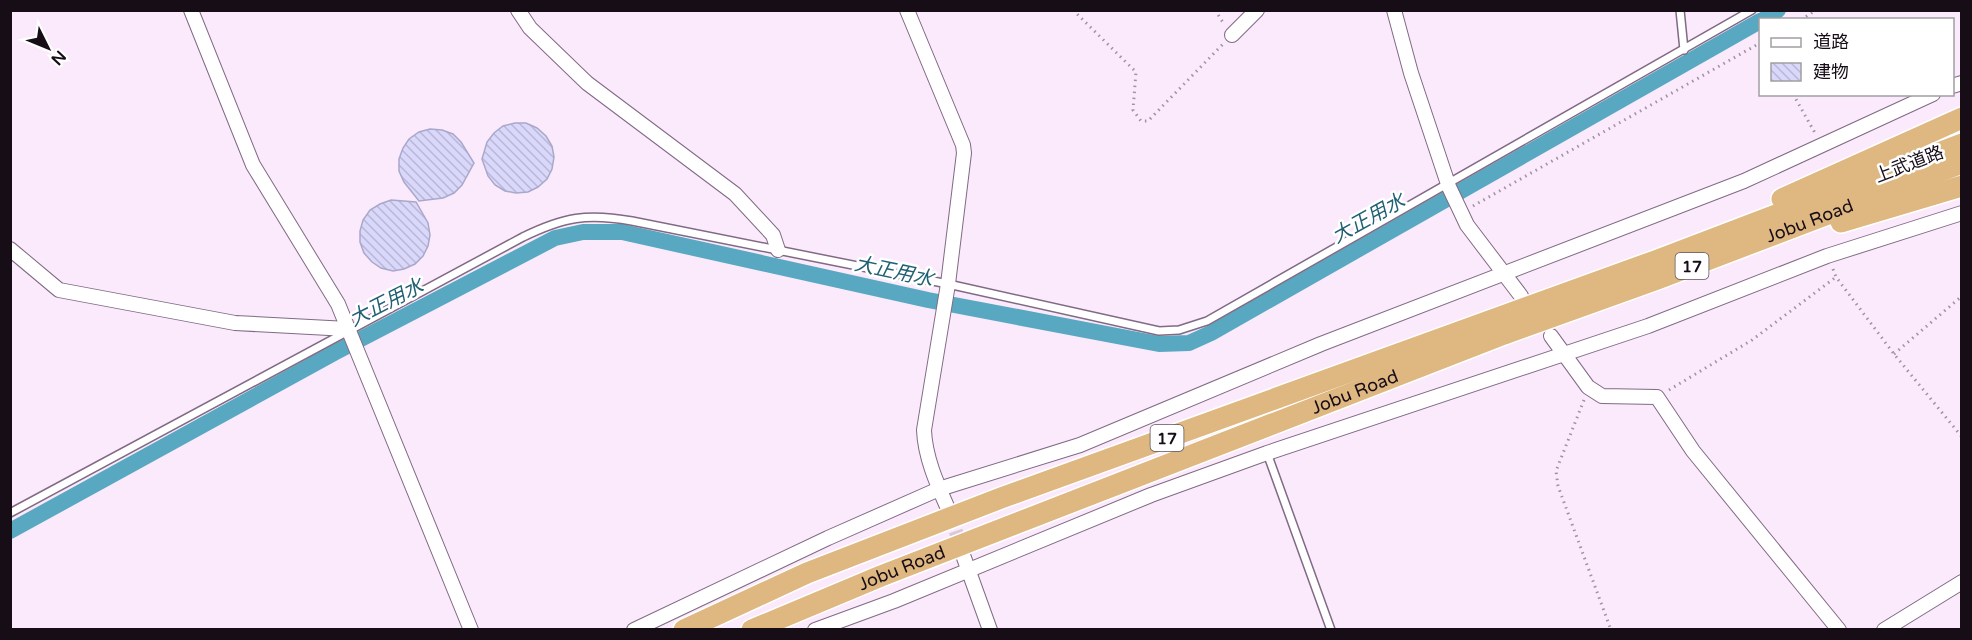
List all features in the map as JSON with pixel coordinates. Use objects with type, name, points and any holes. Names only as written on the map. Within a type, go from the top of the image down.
[{"type":"highway","name":"17","points":[[1656,270],[1822,180],[1962,118]]},
{"type":"highway","name":"上武道路","points":[[1656,270],[1962,144]]},
{"type":"highway","name":"Jobu Road","points":[[684,630],[807,573],[1001,498],[1962,163]]},
{"type":"highway","name":"17","points":[[1656,270],[1962,186]]},
{"type":"highway","name":"Jobu Road","points":[[752,630],[892,571],[1482,342],[1656,270]]},
{"type":"street","points":[[191,10],[253,165],[338,304],[471,630]]},
{"type":"street","points":[[518,10],[530,28],[586,83],[735,194],[773,235],[778,250]]},
{"type":"street","points":[[907,10],[963,145],[964,153],[947,287],[924,430],[924,444],[949,511]]},
{"type":"street","points":[[1232,35],[1257,10]]},
{"type":"street","points":[[1394,10],[1414,81],[1448,185],[1467,225],[1521,296]]},
{"type":"street","points":[[634,630],[828,538],[939,489],[1080,445],[1321,344],[1744,181],[1929,96]]},
{"type":"street","points":[[815,630],[894,601],[1151,495],[1564,352],[1648,326],[1827,256],[1962,213]]},
{"type":"street","points":[[10,249],[58,290],[235,323],[349,332]]},
{"type":"street","points":[[1551,336],[1588,387],[1602,396],[1657,396],[1693,451],[1839,630]]},
{"type":"street","points":[[963,555],[990,630]]},
{"type":"street","points":[[1884,630],[1962,582]]},
{"type":"lane","points":[[1680,10],[1684,50]]},
{"type":"lane","points":[[10,513],[523,237],[550,224],[580,217],[608,217],[632,221],[1159,331],[1185,329],[1207,321],[1752,10]]},
{"type":"lane","points":[[1267,453],[1331,630]]},
{"type":"path","points":[[1073,10],[1136,72],[1133,110],[1141,121],[1148,121],[1232,35]]},
{"type":"path","points":[[1460,209],[1759,44]]},
{"type":"path","points":[[1794,96],[1821,145]]},
{"type":"path","points":[[1827,256],[1836,277],[1894,354],[1962,437]]},
{"type":"path","points":[[1657,396],[1752,340],[1836,277]]},
{"type":"path","points":[[1894,354],[1962,296]]},
{"type":"path","points":[[1588,387],[1556,471],[1558,486],[1611,630]]},
{"type":"building","points":[[526,123],[537,128],[552,146],[554,157],[547,179],[528,192],[505,191],[495,185],[488,176],[482,159],[487,142],[494,133],[503,126]]},
{"type":"building","points":[[430,129],[453,134],[474,163],[462,185],[454,193],[443,198],[419,201],[404,182],[399,171],[399,159],[409,139],[419,132]]},
{"type":"building","points":[[391,200],[416,202],[428,223],[430,235],[423,256],[415,264],[393,271],[381,268],[372,262],[364,253],[360,242],[363,220],[370,210]]},
{"type":"waterway","name":"大正用水","points":[[1766,18],[1778,10]]},
{"type":"waterway","name":"大正用水","points":[[10,531],[334,353],[555,238],[583,232],[622,232],[928,300],[1159,344],[1189,343],[1211,333],[1759,22]]},
{"type":"tunnel","points":[[949,511],[963,553]]}]
